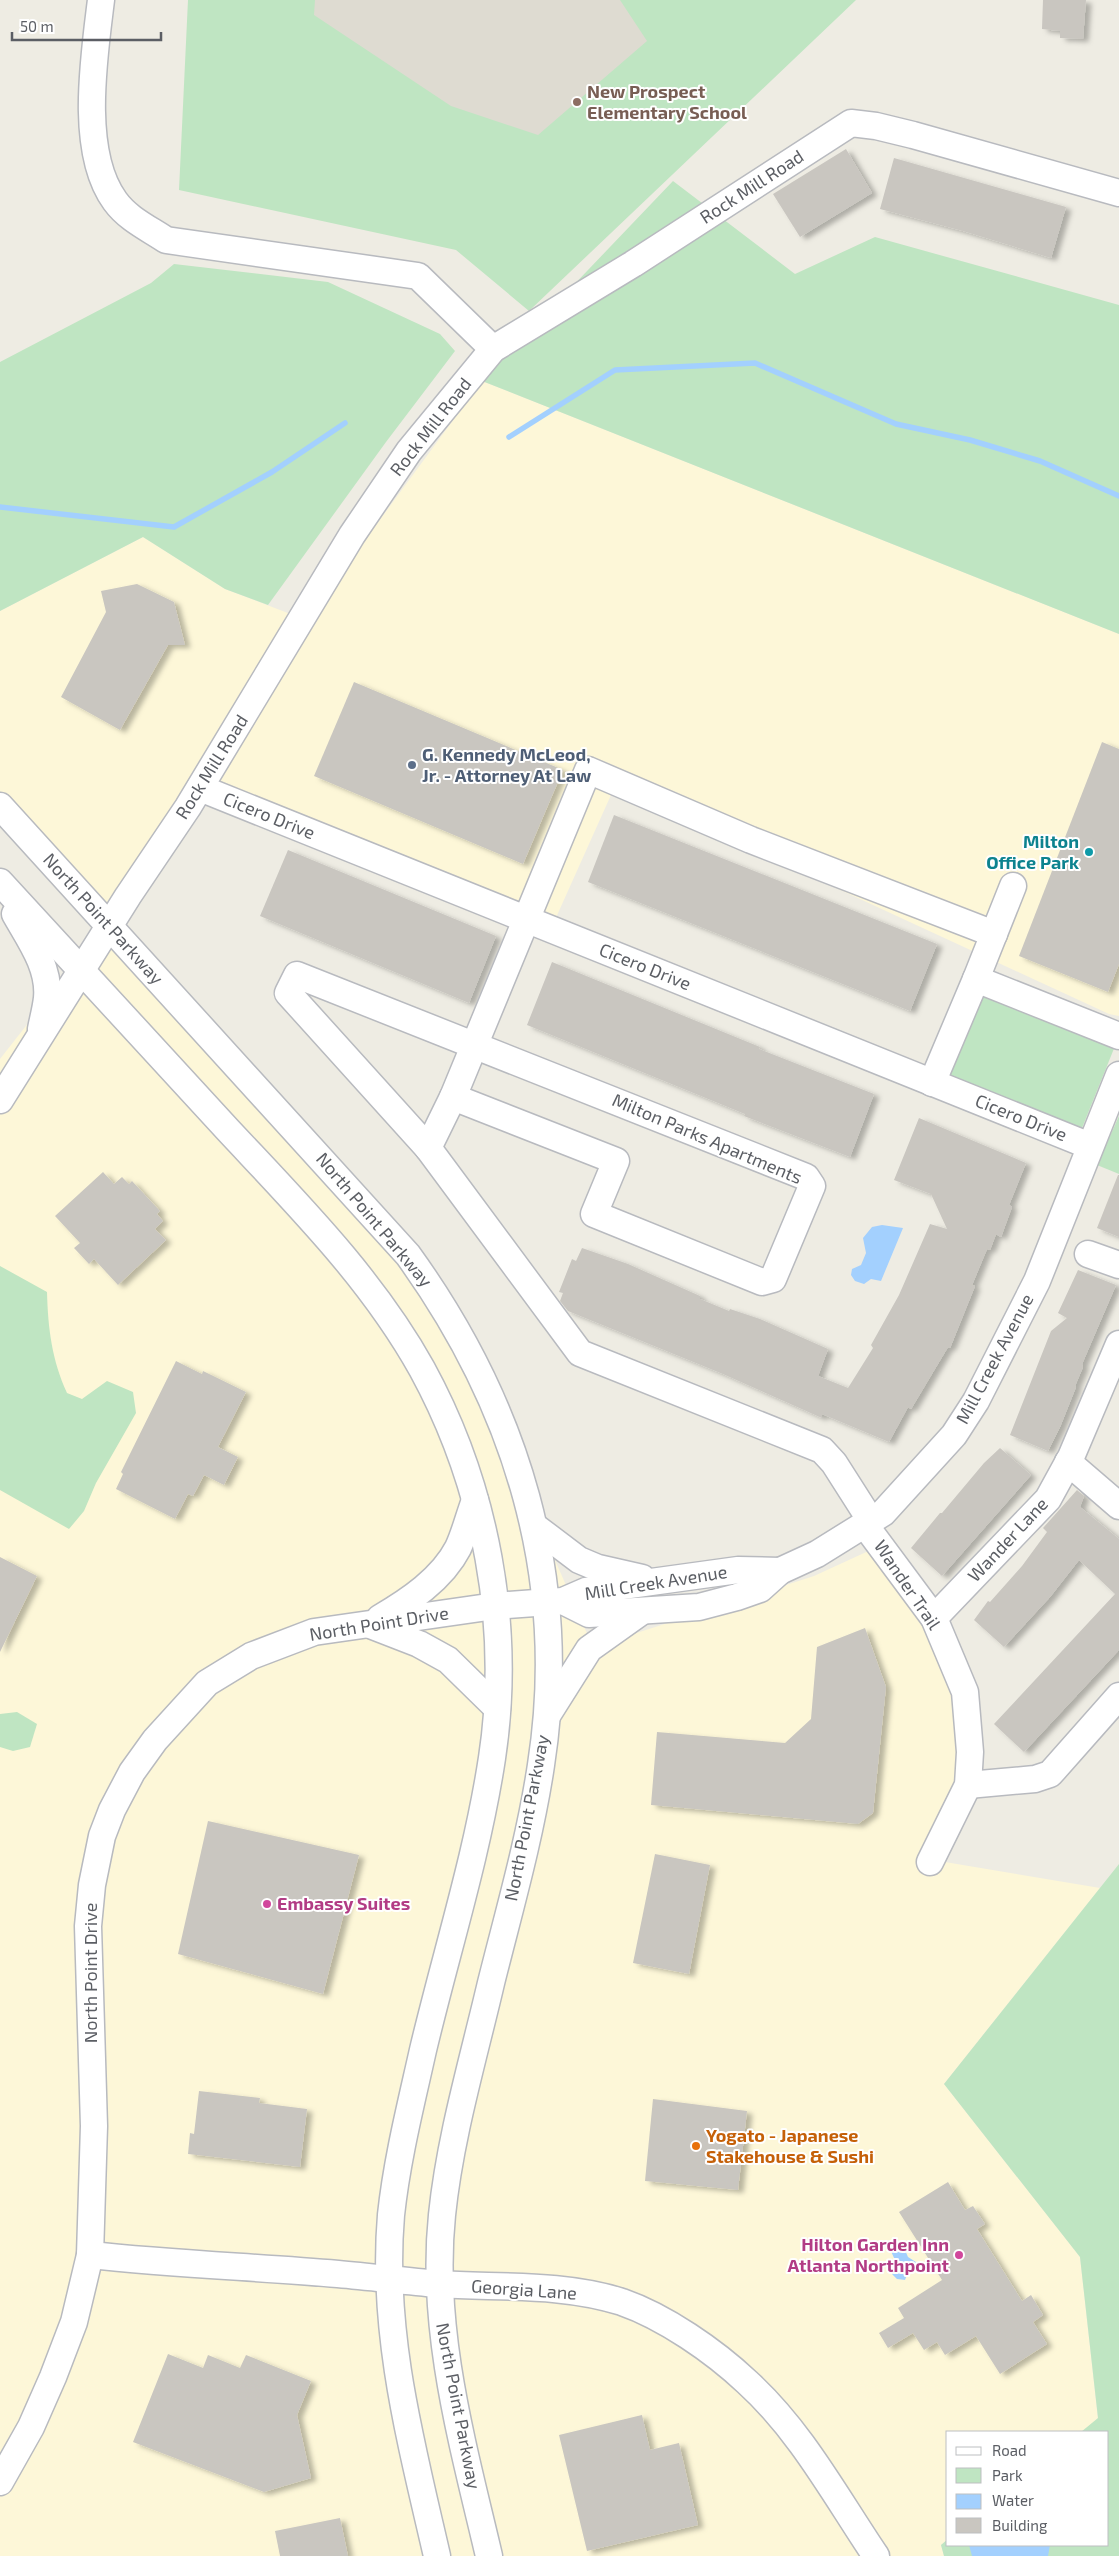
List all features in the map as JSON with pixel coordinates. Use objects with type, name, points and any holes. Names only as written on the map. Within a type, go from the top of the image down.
[{"type":"street","points":[[101,0],[91,86],[97,165],[114,200],[131,218],[166,240],[418,276],[493,349]]},
{"type":"street","name":"Rock Mill Road","points":[[0,1100],[200,788],[357,528],[409,451],[493,349],[632,264],[851,123],[904,133],[1119,193]]},
{"type":"street","points":[[428,1148],[453,1097],[588,770],[751,840],[994,934]]},
{"type":"street","name":"Cicero Drive","points":[[200,788],[1090,1146]]},
{"type":"street","name":"North Point Parkway","points":[[0,806],[386,1228],[433,1289],[456,1326],[492,1398],[518,1470],[534,1526],[555,1602],[548,1655],[546,1717],[541,1765],[529,1825],[452,2150],[442,2218],[439,2284],[447,2368],[488,2556]]},
{"type":"street","points":[[0,882],[285,1191],[367,1285],[389,1316],[423,1371],[449,1425],[475,1500],[489,1553],[495,1606],[498,1680],[492,1758],[486,1792],[398,2164],[392,2214],[388,2279],[395,2365],[437,2556]]},
{"type":"street","points":[[932,1083],[1013,886]]},
{"type":"street","points":[[0,887],[40,960],[46,980],[47,998],[38,1040]]},
{"type":"street","name":"Milton Parks Apartments","points":[[453,1097],[616,1161],[594,1214],[762,1282],[773,1279],[812,1186],[806,1177],[297,975],[288,993],[428,1148],[580,1353],[822,1450],[834,1464],[868,1523]]},
{"type":"street","points":[[976,978],[1119,1036]]},
{"type":"street","name":"Mill Creek Avenue","points":[[555,1602],[589,1614],[699,1607],[737,1597],[760,1589],[780,1571],[817,1554],[883,1513],[954,1435],[976,1401],[1037,1280],[1119,1075]]},
{"type":"street","points":[[1088,1254],[1119,1265]]},
{"type":"street","name":"Wander Lane","points":[[934,1618],[1048,1499],[1068,1462],[1119,1344]]},
{"type":"street","points":[[1068,1462],[1119,1506]]},
{"type":"street","points":[[370,1624],[411,1600],[444,1568],[458,1549],[475,1500]]},
{"type":"street","name":"Wander Trail","points":[[868,1523],[934,1618],[964,1692],[970,1752],[968,1785]]},
{"type":"street","points":[[534,1526],[579,1560],[598,1568],[660,1582]]},
{"type":"street","name":"Mill Creek Avenue","points":[[555,1602],[586,1591],[738,1570],[780,1571]]},
{"type":"street","name":"North Point Drive","points":[[0,2482],[31,2427],[53,2377],[74,2322],[90,2254],[94,2126],[88,1926],[92,1885],[102,1836],[112,1810],[132,1772],[155,1740],[207,1683],[251,1656],[314,1632],[495,1606],[555,1602]]},
{"type":"street","points":[[546,1717],[588,1649],[641,1612]]},
{"type":"street","points":[[370,1624],[419,1644],[448,1660],[496,1708]]},
{"type":"street","points":[[930,1862],[968,1785],[1035,1779],[1050,1774],[1119,1696]]},
{"type":"street","name":"Georgia Lane","points":[[90,2254],[160,2263],[337,2274],[439,2284],[571,2291],[622,2302],[700,2345],[747,2382],[786,2423],[876,2556]]},
{"type":"shaded area","name":"New Prospect Elementary School","points":[[290,0],[832,0],[595,203]]},
{"type":"shaded area","points":[[482,381],[1119,634],[1119,1016],[1109,1014],[615,786],[550,931],[196,788],[109,920],[54,859],[0,793],[0,611],[143,537],[225,589],[306,620]]},
{"type":"shaded area","points":[[109,920],[433,1281],[593,1647],[814,1576],[875,1548],[950,1635],[981,1748],[939,1861],[1100,1888],[944,2084],[1080,2257],[1098,2419],[1082,2431],[946,2431],[946,2541],[941,2545],[944,2556],[0,2556],[0,1059]]},
{"type":"green space","points":[[188,0],[315,0],[314,15],[451,106],[538,135],[647,41],[620,0],[856,0],[529,311],[456,250],[179,190]]},
{"type":"green space","points":[[673,181],[795,274],[875,237],[1119,305],[1119,634],[482,381]]},
{"type":"green space","points":[[174,264],[328,282],[440,334],[455,351],[386,442],[268,605],[225,589],[143,537],[0,611],[0,362],[151,283]]},
{"type":"green space","points":[[979,992],[1115,1046],[1080,1133],[944,1079]]},
{"type":"green space","points":[[1119,1116],[1119,1174],[1097,1165]]},
{"type":"green space","points":[[0,1266],[47,1292],[48,1319],[54,1356],[67,1393],[82,1399],[107,1381],[133,1392],[136,1413],[96,1483],[84,1511],[69,1529],[0,1490]]},
{"type":"green space","points":[[17,1712],[37,1724],[30,1747],[13,1751],[0,1747],[0,1714]]},
{"type":"green space","points":[[1119,1864],[1119,2556],[944,2556],[941,2545],[946,2541],[946,2546],[1109,2546],[1109,2431],[1082,2431],[1098,2418],[1080,2257],[944,2084]]},
{"type":"water","points":[[882,1225],[903,1228],[881,1281],[871,1279],[864,1284],[855,1281],[851,1275],[852,1269],[861,1265],[866,1253],[863,1238],[872,1227]]},
{"type":"water","points":[[894,2241],[902,2243],[908,2257],[919,2264],[918,2269],[908,2272],[905,2280],[897,2279],[892,2274],[895,2260],[889,2247]]},
{"type":"water","points":[[969,2546],[1050,2546],[1048,2556],[972,2556]]},
{"type":"building","points":[[1043,0],[1086,0],[1083,39],[1060,38],[1060,31],[1042,29]]},
{"type":"building","points":[[846,149],[872,193],[800,237],[773,194]]},
{"type":"building","points":[[894,158],[1066,207],[1051,258],[963,231],[880,209]]},
{"type":"building","points":[[137,584],[174,602],[185,645],[168,645],[120,730],[61,697],[106,612],[101,591]]},
{"type":"building","points":[[354,682],[563,770],[523,864],[314,776]]},
{"type":"building","name":"Milton Office Park","points":[[1102,742],[1119,749],[1119,964],[1108,992],[1019,956]]},
{"type":"building","points":[[614,815],[937,944],[910,1011],[588,882]]},
{"type":"building","points":[[288,850],[496,936],[469,1003],[260,916]]},
{"type":"building","points":[[552,962],[760,1047],[759,1049],[874,1094],[850,1157],[744,1116],[745,1114],[527,1025]]},
{"type":"building","points":[[919,1118],[1026,1163],[1009,1205],[1012,1207],[1001,1237],[996,1234],[990,1250],[987,1249],[972,1285],[975,1286],[950,1348],[948,1347],[911,1409],[908,1407],[889,1442],[822,1414],[822,1418],[723,1374],[568,1311],[560,1301],[563,1293],[559,1292],[572,1259],[576,1261],[582,1248],[628,1264],[700,1296],[700,1299],[729,1311],[730,1309],[760,1319],[828,1349],[818,1376],[848,1388],[873,1348],[871,1345],[899,1295],[930,1224],[947,1229],[931,1194],[894,1180]]},
{"type":"building","points":[[103,1172],[114,1184],[122,1177],[129,1184],[132,1181],[160,1211],[157,1214],[163,1221],[155,1229],[166,1240],[118,1285],[94,1259],[89,1264],[74,1248],[80,1243],[55,1216]]},
{"type":"building","points":[[1119,1175],[1119,1237],[1097,1228]]},
{"type":"building","points":[[1078,1270],[1116,1285],[1082,1364],[1083,1367],[1060,1427],[1048,1451],[1010,1435],[1051,1331],[1067,1318],[1058,1313]]},
{"type":"building","points":[[176,1361],[202,1374],[203,1371],[246,1392],[218,1447],[238,1457],[224,1485],[204,1475],[193,1496],[188,1494],[175,1519],[116,1489],[123,1474],[121,1472]]},
{"type":"building","points":[[1000,1448],[1031,1475],[942,1576],[911,1548],[984,1463]]},
{"type":"building","points":[[1077,1490],[1084,1496],[1080,1507],[1119,1539],[1119,1650],[1024,1752],[994,1724],[1115,1594],[1079,1560],[1050,1597],[1004,1647],[974,1620],[988,1601],[990,1602],[1022,1566],[1047,1532],[1043,1528]]},
{"type":"building","points":[[0,1557],[37,1576],[0,1652]]},
{"type":"building","points":[[865,1628],[886,1687],[873,1813],[858,1824],[651,1805],[657,1732],[785,1743],[811,1719],[817,1647]]},
{"type":"building","name":"Embassy Suites","points":[[208,1821],[359,1855],[323,1994],[178,1954]]},
{"type":"building","points":[[655,1854],[710,1865],[689,1974],[633,1963]]},
{"type":"building","points":[[199,2091],[260,2098],[259,2103],[307,2109],[300,2167],[188,2154],[190,2133],[194,2134]]},
{"type":"building","name":"Yogato - Japanese Stakehouse & Sushi","points":[[653,2099],[747,2111],[738,2190],[645,2181]]},
{"type":"building","name":"Hilton Garden Inn Atlanta Northpoint","points":[[948,2182],[965,2210],[973,2206],[985,2224],[977,2229],[1022,2301],[1031,2295],[1043,2315],[1033,2322],[1047,2344],[1000,2374],[976,2336],[945,2355],[937,2342],[924,2350],[913,2333],[888,2348],[879,2333],[904,2318],[898,2308],[942,2280],[899,2212]]},
{"type":"building","points":[[168,2354],[203,2368],[208,2355],[240,2368],[246,2355],[311,2381],[297,2415],[311,2478],[264,2492],[133,2442]]},
{"type":"building","points":[[642,2415],[650,2450],[679,2443],[698,2525],[587,2551],[559,2435]]},
{"type":"building","points":[[340,2518],[348,2556],[280,2556],[275,2531]]},
{"type":"waterway","points":[[509,437],[615,370],[755,363],[896,424],[970,440],[1040,461],[1119,496]]},
{"type":"waterway","points":[[0,507],[174,527],[272,472],[345,423]]},
{"type":"place","name":"New Prospect Elementary School","points":[[577,102]]},
{"type":"place","name":"G. Kennedy McLeod, Jr. - Attorney At Law","points":[[412,765]]},
{"type":"place","name":"Milton Office Park","points":[[1089,852]]},
{"type":"place","name":"Embassy Suites","points":[[267,1904]]},
{"type":"place","name":"Yogato - Japanese Stakehouse & Sushi","points":[[696,2146]]},
{"type":"place","name":"Hilton Garden Inn Atlanta Northpoint","points":[[959,2255]]}]
